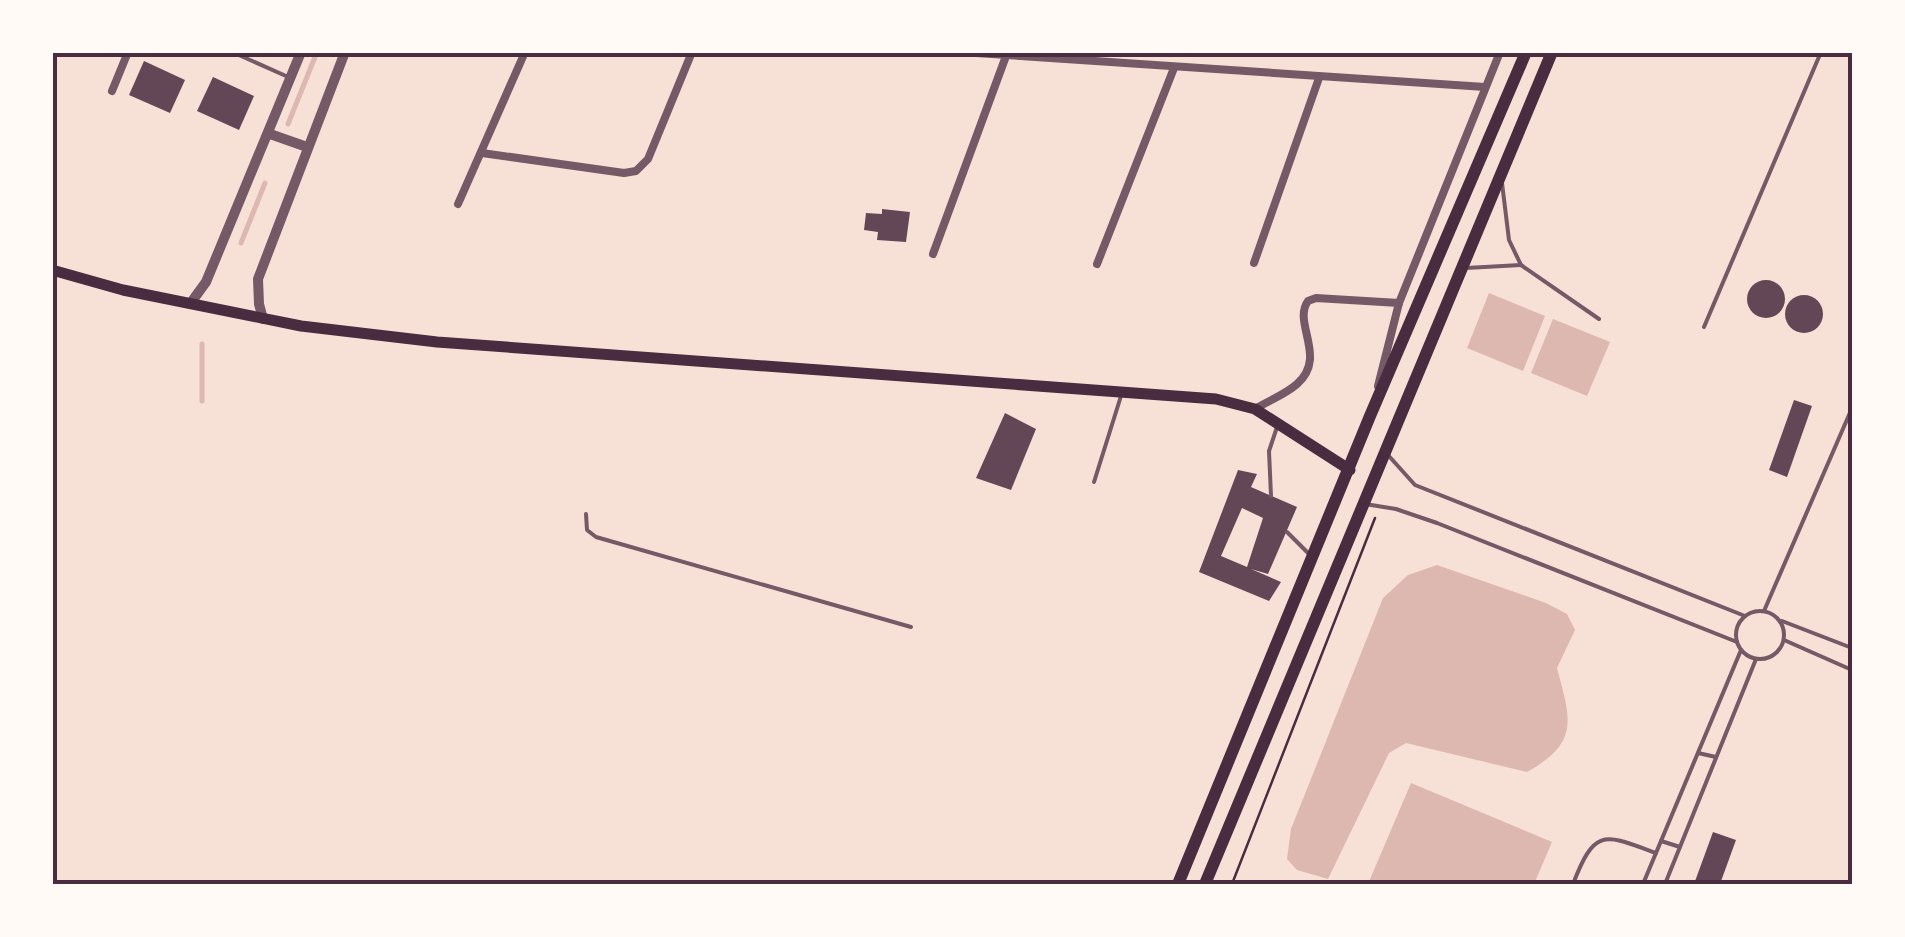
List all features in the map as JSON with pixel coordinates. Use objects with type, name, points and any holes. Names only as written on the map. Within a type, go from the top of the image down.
[{"type":"main road","points":[[1178,884],[1370,416],[1526,52]]},
{"type":"main road","points":[[1205,884],[1372,505],[1386,452],[1552,52]]},
{"type":"main road","points":[[52,270],[123,290],[300,326],[437,342],[1216,398],[1255,409],[1350,470]]},
{"type":"street","points":[[112,92],[128,52]]},
{"type":"street","points":[[190,304],[206,282],[301,52]]},
{"type":"street","points":[[263,319],[258,304],[258,280],[345,52]]},
{"type":"street","points":[[458,204],[525,52]]},
{"type":"street","points":[[482,153],[624,173],[636,171],[648,159],[692,52]]},
{"type":"street","points":[[961,52],[1076,56],[1174,68],[1485,88]]},
{"type":"street","points":[[1370,416],[1399,304],[1500,52]]},
{"type":"street","points":[[933,254],[1006,56]]},
{"type":"street","points":[[1097,264],[1174,68]]},
{"type":"street","points":[[1254,263],[1319,78]]},
{"type":"street","points":[[270,134],[307,148]]},
{"type":"street","points":[[1255,409],[1297,384],[1308,370],[1311,346],[1303,312],[1308,301],[1316,298],[1399,304]]},
{"type":"lane","points":[[232,52],[291,78]]},
{"type":"lane","points":[[1704,327],[1821,52]]},
{"type":"lane","points":[[1502,170],[1509,240],[1521,265],[1599,319]]},
{"type":"lane","points":[[1462,269],[1521,265]]},
{"type":"lane","points":[[1094,482],[1122,390]]},
{"type":"lane","points":[[1764,611],[1852,408]]},
{"type":"lane","points":[[1271,496],[1268,452],[1278,424]]},
{"type":"lane","points":[[1386,452],[1415,485],[1745,616],[1764,611],[1852,648]]},
{"type":"lane","points":[[1372,505],[1437,523],[1737,642]]},
{"type":"lane","points":[[586,514],[586,530],[596,537],[911,627]]},
{"type":"lane","points":[[1287,532],[1312,558]]},
{"type":"lane","points":[[1745,616],[1736,633],[1737,642],[1741,650],[1756,659],[1774,655],[1784,640],[1779,620]]},
{"type":"lane","points":[[1784,640],[1852,670]]},
{"type":"lane","points":[[1643,884],[1741,650]]},
{"type":"lane","points":[[1665,884],[1756,659]]},
{"type":"lane","points":[[1698,753],[1716,758]]},
{"type":"lane","points":[[1573,884],[1586,852],[1614,836],[1656,853]]},
{"type":"lane","points":[[1661,842],[1680,846]]},
{"type":"lane","points":[[1850,884],[1852,877]]},
{"type":"path","points":[[1232,884],[1372,505]]},
{"type":"shaded area","points":[[1489,293],[1545,316],[1523,371],[1467,348]]},
{"type":"shaded area","points":[[1553,319],[1610,342],[1587,396],[1531,373]]},
{"type":"shaded area","points":[[1437,565],[1567,614],[1575,630],[1557,668],[1567,715],[1564,739],[1544,761],[1527,772],[1406,743],[1389,753],[1328,879],[1297,870],[1287,859],[1291,829],[1383,598],[1408,575]]},
{"type":"shaded area","points":[[1411,783],[1552,842],[1534,884],[1368,884]]},
{"type":"building","points":[[144,61],[185,80],[170,113],[129,95]]},
{"type":"building","points":[[213,77],[254,96],[239,130],[197,111]]},
{"type":"building","points":[[882,209],[910,212],[906,242],[877,240],[878,232],[864,230],[866,213],[882,214]]},
{"type":"building","points":[[1766,280],[1780,285],[1785,299],[1780,313],[1766,318],[1752,313],[1747,299],[1752,285]]},
{"type":"building","points":[[1804,295],[1818,300],[1823,314],[1818,328],[1804,333],[1790,328],[1785,314],[1790,300]]},
{"type":"building","points":[[1794,400],[1812,406],[1787,477],[1769,470]]},
{"type":"building","points":[[1005,413],[1036,429],[1011,490],[976,478]]},
{"type":"building","points":[[1238,470],[1257,474],[1251,487],[1297,507],[1268,574],[1251,569],[1281,582],[1269,601],[1199,572]],"holes":[[[1242,508],[1263,518],[1247,567],[1221,556]]]},
{"type":"building","points":[[1713,832],[1736,840],[1720,884],[1694,884]]},
{"type":"waterway","points":[[288,124],[317,52]]},
{"type":"waterway","points":[[241,243],[265,183]]},
{"type":"waterway","points":[[202,344],[202,401]]}]
